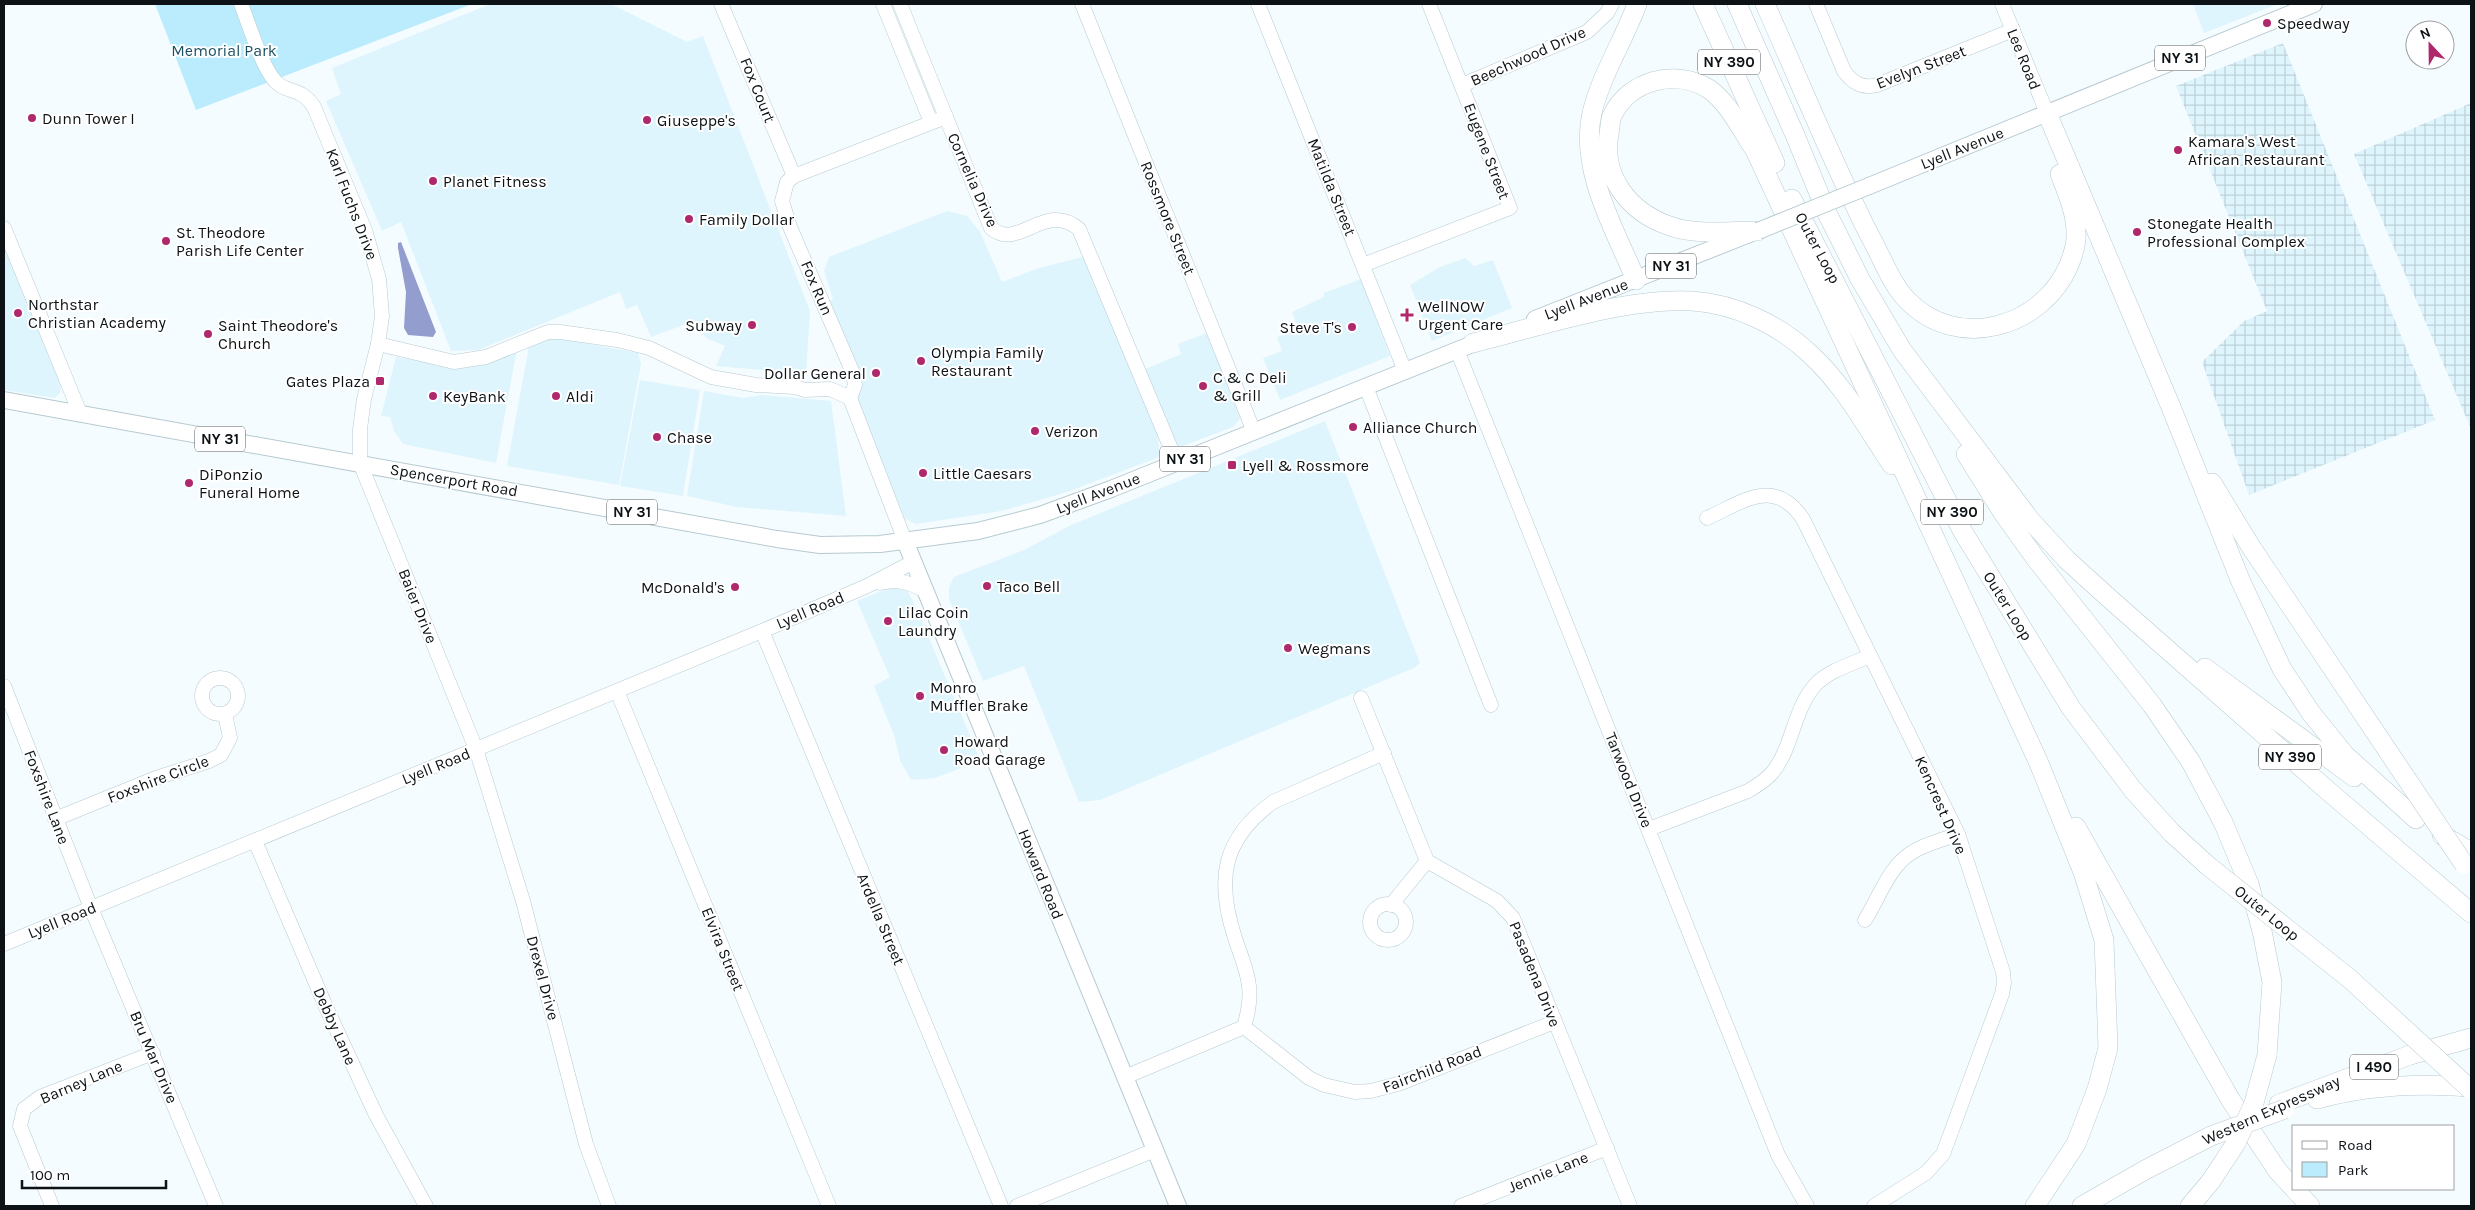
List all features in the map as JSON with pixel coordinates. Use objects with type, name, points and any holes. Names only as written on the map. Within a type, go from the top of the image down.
[{"type":"highway","points":[[1636,280],[1600,190],[1591,154],[1590,136],[1592,113],[1637,4]]},
{"type":"highway","name":"Outer Loop","points":[[1703,4],[1780,176],[1963,532],[2070,708],[2133,790],[2172,833],[2207,865],[2350,979],[2471,1088]]},
{"type":"highway","name":"Outer Loop","points":[[1736,4],[1827,213],[1860,280],[1902,350],[2031,521],[2067,560],[2110,599],[2327,790],[2471,913]]},
{"type":"highway","points":[[1765,4],[1861,219],[1894,282],[1908,302],[1924,313],[1948,325],[1979,329],[2004,324],[2024,316],[2044,302],[2062,281],[2073,255],[2076,233],[2065,188],[2046,142],[2047,113]]},
{"type":"highway","points":[[1758,231],[1691,232],[1667,226],[1637,208],[1615,182],[1606,150],[1612,116],[1625,98],[1644,83],[1665,78],[1688,80],[1710,90],[1726,107],[1755,150],[2038,761],[2083,872],[2104,940],[2108,1048],[2097,1089],[2076,1144],[2035,1206]]},
{"type":"highway","points":[[2047,113],[2171,408],[2241,582],[2282,669],[2311,713],[2345,755],[2416,819],[2469,863]]},
{"type":"highway","points":[[1755,150],[1756,121]]},
{"type":"highway","points":[[1465,346],[1626,306],[1691,301],[1735,309],[1776,328],[1812,355],[1837,383],[1925,514]]},
{"type":"highway","points":[[1902,350],[2003,513],[2152,705],[2191,762],[2223,822],[2249,884],[2272,982],[2267,1055],[2254,1103],[2236,1143],[2211,1181],[2190,1206]]},
{"type":"highway","points":[[2171,408],[2224,505],[2406,778],[2469,863]]},
{"type":"highway","points":[[2110,599],[2416,819]]},
{"type":"highway","points":[[2038,761],[2230,1099],[2277,1170],[2292,1186]]},
{"type":"highway","name":"Western Expressway","points":[[2082,1206],[2145,1170],[2211,1136],[2410,1055],[2471,1038]]},
{"type":"highway","points":[[2282,1106],[2379,1087],[2432,1084],[2471,1088]]},
{"type":"highway","points":[[2277,1170],[2286,1193],[2295,1206]]},
{"type":"highway","points":[[2295,1190],[2310,1206]]},
{"type":"main road","name":"Lyell Avenue","points":[[904,541],[978,531],[1040,515],[1177,463],[1465,346],[1870,186],[2314,4]]},
{"type":"main road","name":"Spencerport Road","points":[[4,400],[776,539],[820,545],[876,544],[904,541]]},
{"type":"main road","name":"Howard Road","points":[[904,541],[1178,1206]]},
{"type":"street","name":"Karl Fuchs Drive","points":[[241,4],[270,75],[279,85],[305,96],[314,107],[372,248],[379,279],[382,316],[378,344],[364,399],[360,429],[360,464]]},
{"type":"street","name":"Fox Court","points":[[721,4],[794,176]]},
{"type":"street","points":[[883,4],[931,122]]},
{"type":"street","name":"Cornelia Drive","points":[[900,4],[991,228],[998,234],[1006,236],[1055,218],[1064,220],[1079,229],[1177,463]]},
{"type":"street","name":"Rossmore Street","points":[[1082,4],[1254,432]]},
{"type":"street","name":"Matilda Street","points":[[1258,4],[1405,370]]},
{"type":"street","name":"Eugene Street","points":[[1364,266],[1510,208],[1429,4]]},
{"type":"street","name":"Beechwood Drive","points":[[1462,85],[1587,32],[1607,14],[1612,4]]},
{"type":"street","name":"Evelyn Street","points":[[1816,4],[1844,71],[1850,80],[1861,86],[1868,87],[2013,30]]},
{"type":"street","name":"Lee Road","points":[[2002,4],[2047,113]]},
{"type":"street","points":[[794,176],[946,117]]},
{"type":"street","name":"Fox Run","points":[[794,176],[787,182],[782,201],[790,227],[853,373],[854,385],[850,398],[904,541]]},
{"type":"street","points":[[4,228],[80,413]]},
{"type":"street","points":[[378,344],[454,362],[486,357],[548,332],[560,332],[617,340],[649,348],[711,377],[756,385],[795,387],[805,390],[830,390],[850,398]]},
{"type":"street","name":"Tarwood Drive","points":[[1465,346],[1648,829],[1778,1155],[1807,1206]]},
{"type":"street","points":[[1366,386],[1491,705]]},
{"type":"street","name":"Baier Drive","points":[[360,464],[476,749]]},
{"type":"street","name":"Kencrest Drive","points":[[1707,518],[1750,497],[1764,495],[1777,496],[1795,507],[1803,519],[1958,834],[2003,972],[2004,983],[1943,1154],[1926,1173],[1874,1206]]},
{"type":"street","name":"Lyell Road","points":[[4,944],[762,631],[867,586],[913,562]]},
{"type":"street","name":"Lyell Road","points":[[867,586],[895,580],[908,582],[924,590]]},
{"type":"street","name":"Ardella Street","points":[[762,631],[1001,1206]]},
{"type":"street","points":[[1648,829],[1748,791],[1762,783],[1773,772],[1780,759],[1810,692],[1828,675],[1870,656]]},
{"type":"street","name":"Foxshire Lane","points":[[4,686],[91,908]]},
{"type":"street","name":"Elvira Street","points":[[617,691],[829,1206]]},
{"type":"street","points":[[1361,698],[1427,862],[1391,905]]},
{"type":"street","name":"Foxshire Circle","points":[[55,819],[221,755],[230,738],[225,714]]},
{"type":"street","name":"Drexel Drive","points":[[476,749],[523,901],[586,1144],[609,1206]]},
{"type":"street","points":[[1125,1076],[1244,1028],[1249,1005],[1249,986],[1245,965],[1228,914],[1224,886],[1226,864],[1236,841],[1259,812],[1273,802],[1384,753]]},
{"type":"street","points":[[1865,920],[1888,877],[1899,863],[1912,852],[1958,834]]},
{"type":"street","name":"Debby Lane","points":[[255,840],[326,1007],[372,1106],[426,1206]]},
{"type":"street","name":"Pasadena Drive","points":[[1427,862],[1497,901],[1505,907],[1513,918],[1630,1206]]},
{"type":"street","name":"Bru Mar Drive","points":[[91,908],[216,1206]]},
{"type":"street","name":"Fairchild Road","points":[[1244,1028],[1309,1078],[1324,1086],[1355,1092],[1371,1091],[1401,1083],[1554,1022]]},
{"type":"street","name":"Barney Lane","points":[[52,1206],[20,1126],[24,1109],[40,1097],[153,1053]]},
{"type":"street","name":"Jennie Lane","points":[[1462,1206],[1607,1148]]},
{"type":"street","points":[[1017,1206],[1155,1150]]},
{"type":"shaded area","points":[[490,4],[611,4],[687,42],[703,36],[810,311],[806,374],[716,366],[725,346],[706,338],[694,321],[651,337],[637,305],[626,309],[620,292],[478,350],[451,351],[401,222],[382,231],[326,101],[341,94],[332,68]]},
{"type":"shaded area","points":[[2193,4],[2278,4],[2204,33]]},
{"type":"shaded area","points":[[2283,43],[2435,420],[2249,495],[2202,362],[2244,321],[2267,311],[2176,86]]},
{"type":"shaded area","points":[[2471,103],[2471,429],[2354,154]]},
{"type":"shaded area","points":[[947,211],[967,216],[980,232],[1002,282],[1039,268],[1086,256],[1157,431],[1160,455],[1157,458],[1067,492],[1002,511],[916,524],[905,519],[819,306],[833,299],[824,271],[829,257]]},
{"type":"shaded area","name":"Northstar Christian Academy","points":[[4,242],[61,385],[60,393],[55,398],[4,390]]},
{"type":"shaded area","points":[[401,242],[436,332],[433,337],[408,335],[404,328],[406,292],[398,248],[398,243]]},
{"type":"shaded area","points":[[1465,258],[1474,266],[1493,260],[1512,308],[1432,341],[1410,285],[1440,267]]},
{"type":"shaded area","points":[[1361,279],[1390,356],[1280,400],[1263,358],[1282,351],[1277,337],[1299,330],[1292,312],[1324,297],[1324,293]]},
{"type":"shaded area","points":[[1209,332],[1240,419],[1233,427],[1180,447],[1177,446],[1143,370],[1181,354],[1178,344]]},
{"type":"shaded area","points":[[552,337],[638,353],[641,364],[619,485],[507,466],[529,346]]},
{"type":"shaded area","points":[[517,349],[496,463],[403,444],[394,431],[390,417],[381,416],[396,357],[460,368]]},
{"type":"shaded area","points":[[640,380],[700,390],[683,496],[620,486]]},
{"type":"shaded area","points":[[704,391],[743,398],[761,395],[831,401],[846,516],[737,507],[687,496]]},
{"type":"shaded area","points":[[1325,421],[1420,663],[1414,668],[1100,800],[1079,802],[1024,666],[983,681],[949,599],[949,587],[954,577],[1024,550],[1071,525]]},
{"type":"shaded area","points":[[894,586],[907,590],[916,607],[979,757],[961,768],[935,778],[911,780],[900,760],[894,735],[874,686],[890,677],[857,601]]},
{"type":"green space","name":"Memorial Park","points":[[155,4],[472,4],[196,110]]},
{"type":"place","name":"Speedway","points":[[2267,23]]},
{"type":"place","name":"Dunn Tower I","points":[[32,118]]},
{"type":"place","name":"Giuseppe's","points":[[647,120]]},
{"type":"place","name":"Kamara's West African Restaurant","points":[[2178,150]]},
{"type":"place","name":"Planet Fitness","points":[[433,181]]},
{"type":"place","name":"Family Dollar","points":[[689,219]]},
{"type":"place","name":"Stonegate Health Professional Complex","points":[[2137,232]]},
{"type":"place","name":"St. Theodore Parish Life Center","points":[[166,241]]},
{"type":"place","name":"Northstar Christian Academy","points":[[18,313]]},
{"type":"place","name":"WellNOW Urgent Care","points":[[1407,315]]},
{"type":"place","name":"Subway","points":[[752,325]]},
{"type":"place","name":"Steve T's","points":[[1352,327]]},
{"type":"place","name":"Saint Theodore's Church","points":[[208,334]]},
{"type":"place","name":"Olympia Family Restaurant","points":[[921,361]]},
{"type":"place","name":"Dollar General","points":[[876,373]]},
{"type":"place","name":"Gates Plaza","points":[[380,381]]},
{"type":"place","name":"C & C Deli & Grill","points":[[1203,386]]},
{"type":"place","name":"KeyBank","points":[[433,396]]},
{"type":"place","name":"Aldi","points":[[556,396]]},
{"type":"place","name":"Alliance Church","points":[[1353,427]]},
{"type":"place","name":"Verizon","points":[[1035,431]]},
{"type":"place","name":"Chase","points":[[657,437]]},
{"type":"place","name":"Lyell & Rossmore","points":[[1232,465]]},
{"type":"place","name":"Little Caesars","points":[[923,473]]},
{"type":"place","name":"DiPonzio Funeral Home","points":[[189,483]]},
{"type":"place","name":"Taco Bell","points":[[987,586]]},
{"type":"place","name":"McDonald's","points":[[735,587]]},
{"type":"place","name":"Lilac Coin Laundry","points":[[888,621]]},
{"type":"place","name":"Wegmans","points":[[1288,648]]},
{"type":"place","name":"Monro Muffler Brake","points":[[920,696]]},
{"type":"place","name":"Howard Road Garage","points":[[944,750]]}]
